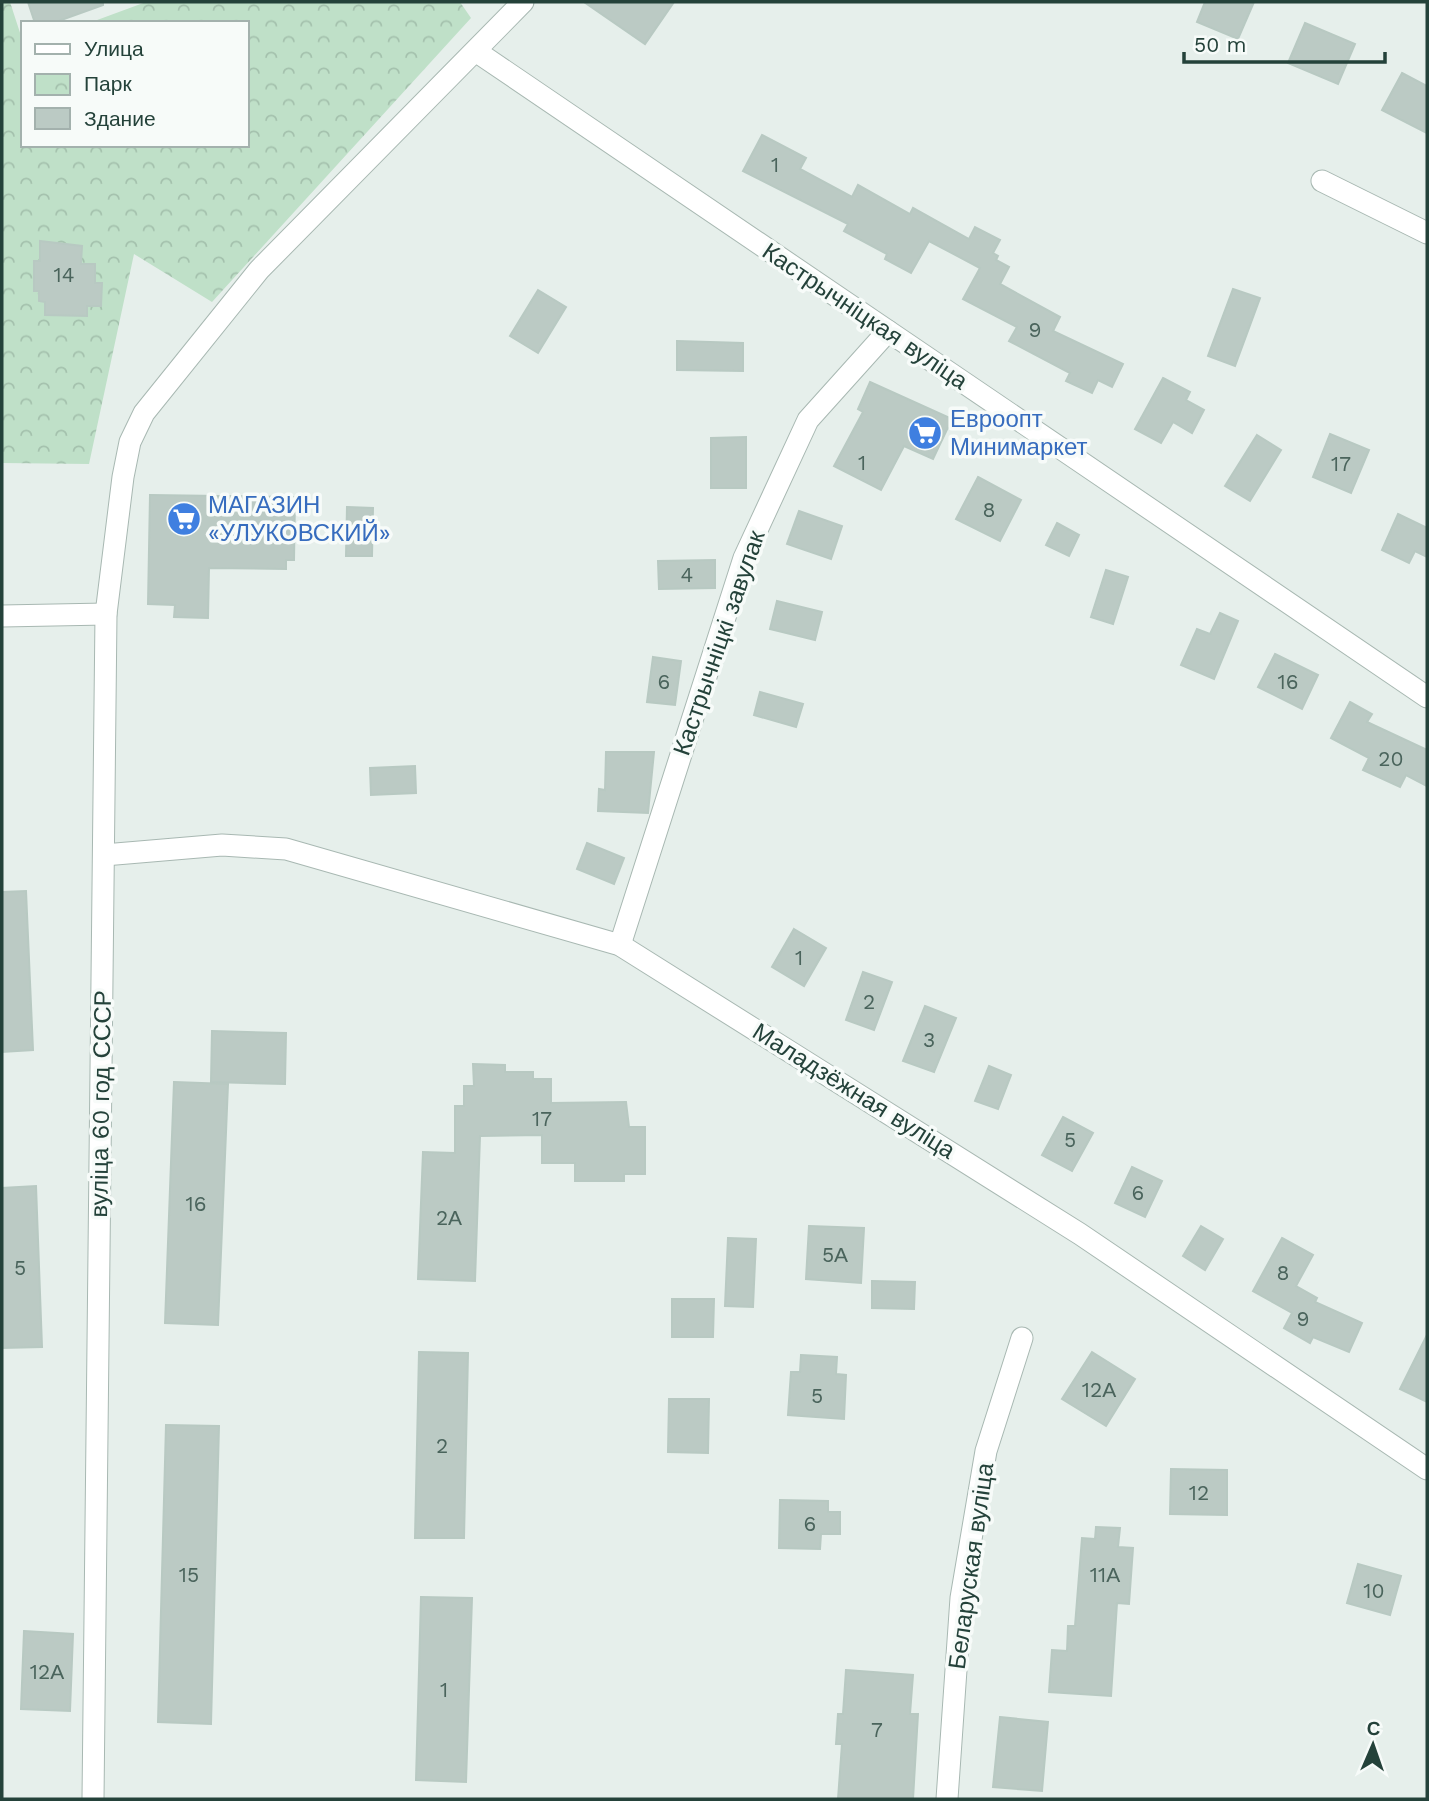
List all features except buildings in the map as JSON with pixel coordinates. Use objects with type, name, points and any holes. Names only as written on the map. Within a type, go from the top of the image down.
[{"type":"street","name":"вуліца 60 год СССР","points":[[93,1799],[106,614],[130,442],[144,413],[259,270],[477,52],[523,2]]},
{"type":"street","name":"Кастрычніцкая вуліца","points":[[477,52],[1427,697]]},
{"type":"street","points":[[1322,181],[1427,233]]},
{"type":"street","name":"Кастрычніцкі завулак","points":[[620,945],[744,558],[808,420],[888,331]]},
{"type":"street","points":[[2,616],[106,614]]},
{"type":"street","name":"Маладзёжная вуліца","points":[[104,855],[222,845],[286,849],[347,864],[620,945],[1080,1234],[1427,1469]]},
{"type":"street","name":"Беларуская вуліца","points":[[947,1799],[961,1598],[986,1451],[1021,1338]]},
{"type":"green space","points":[[2,2],[10,2],[21,36],[21,147],[248,147],[248,21],[94,21],[146,2],[460,2],[471,18],[212,302],[134,254],[89,464],[2,463]]},
{"type":"place","name":"Евроопт Минимаркет","points":[[925,433]]},
{"type":"place","name":"МАГАЗИН «УЛУКОВСКИЙ»","points":[[184,519]]}]
